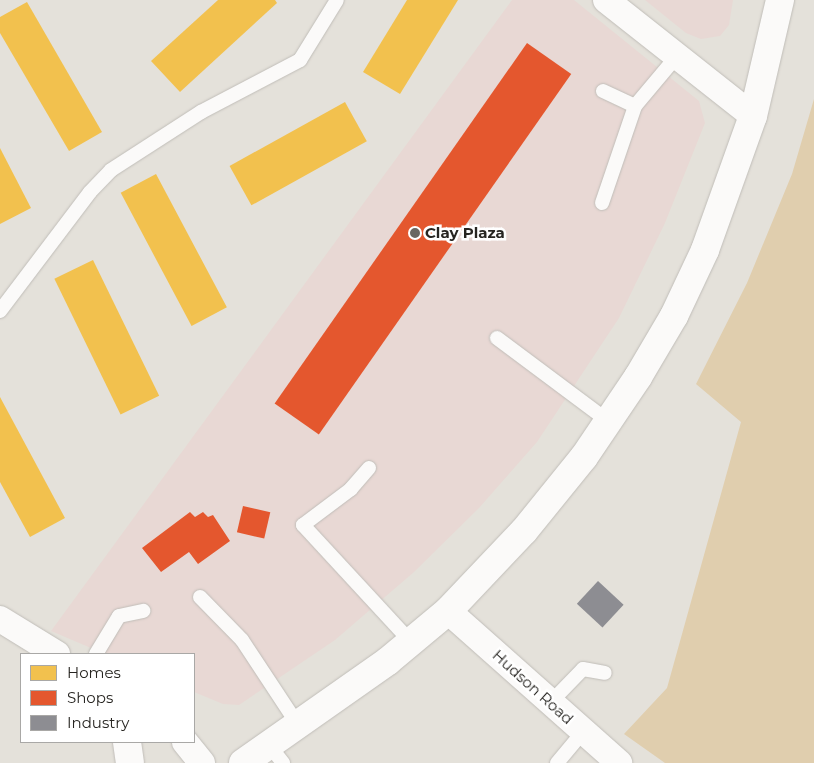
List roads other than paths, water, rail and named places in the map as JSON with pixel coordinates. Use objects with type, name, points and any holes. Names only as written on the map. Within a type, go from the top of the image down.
[{"type":"highway","points":[[243,763],[276,754],[298,726],[411,642],[448,611],[524,531],[608,421],[674,316],[705,250],[753,116],[780,0]]},
{"type":"highway","points":[[127,743],[130,763]]},
{"type":"street","points":[[606,0],[753,116]]},
{"type":"street","name":"Hudson Road","points":[[448,611],[619,763]]},
{"type":"street","points":[[0,619],[55,653]]},
{"type":"street","points":[[186,743],[202,763]]},
{"type":"lane","points":[[0,311],[90,192],[111,170],[201,112],[300,60],[337,0]]},
{"type":"lane","points":[[602,202],[635,106],[677,56]]},
{"type":"lane","points":[[603,90],[635,106]]},
{"type":"lane","points":[[497,338],[608,421]]},
{"type":"lane","points":[[369,468],[351,489],[303,525],[411,642]]},
{"type":"lane","points":[[200,597],[242,640],[298,726]]},
{"type":"lane","points":[[97,653],[119,616],[143,611]]},
{"type":"lane","points":[[550,703],[582,669],[605,673]]},
{"type":"lane","points":[[557,763],[583,732]]},
{"type":"place","name":"Clay Plaza","points":[[415,233]]}]
